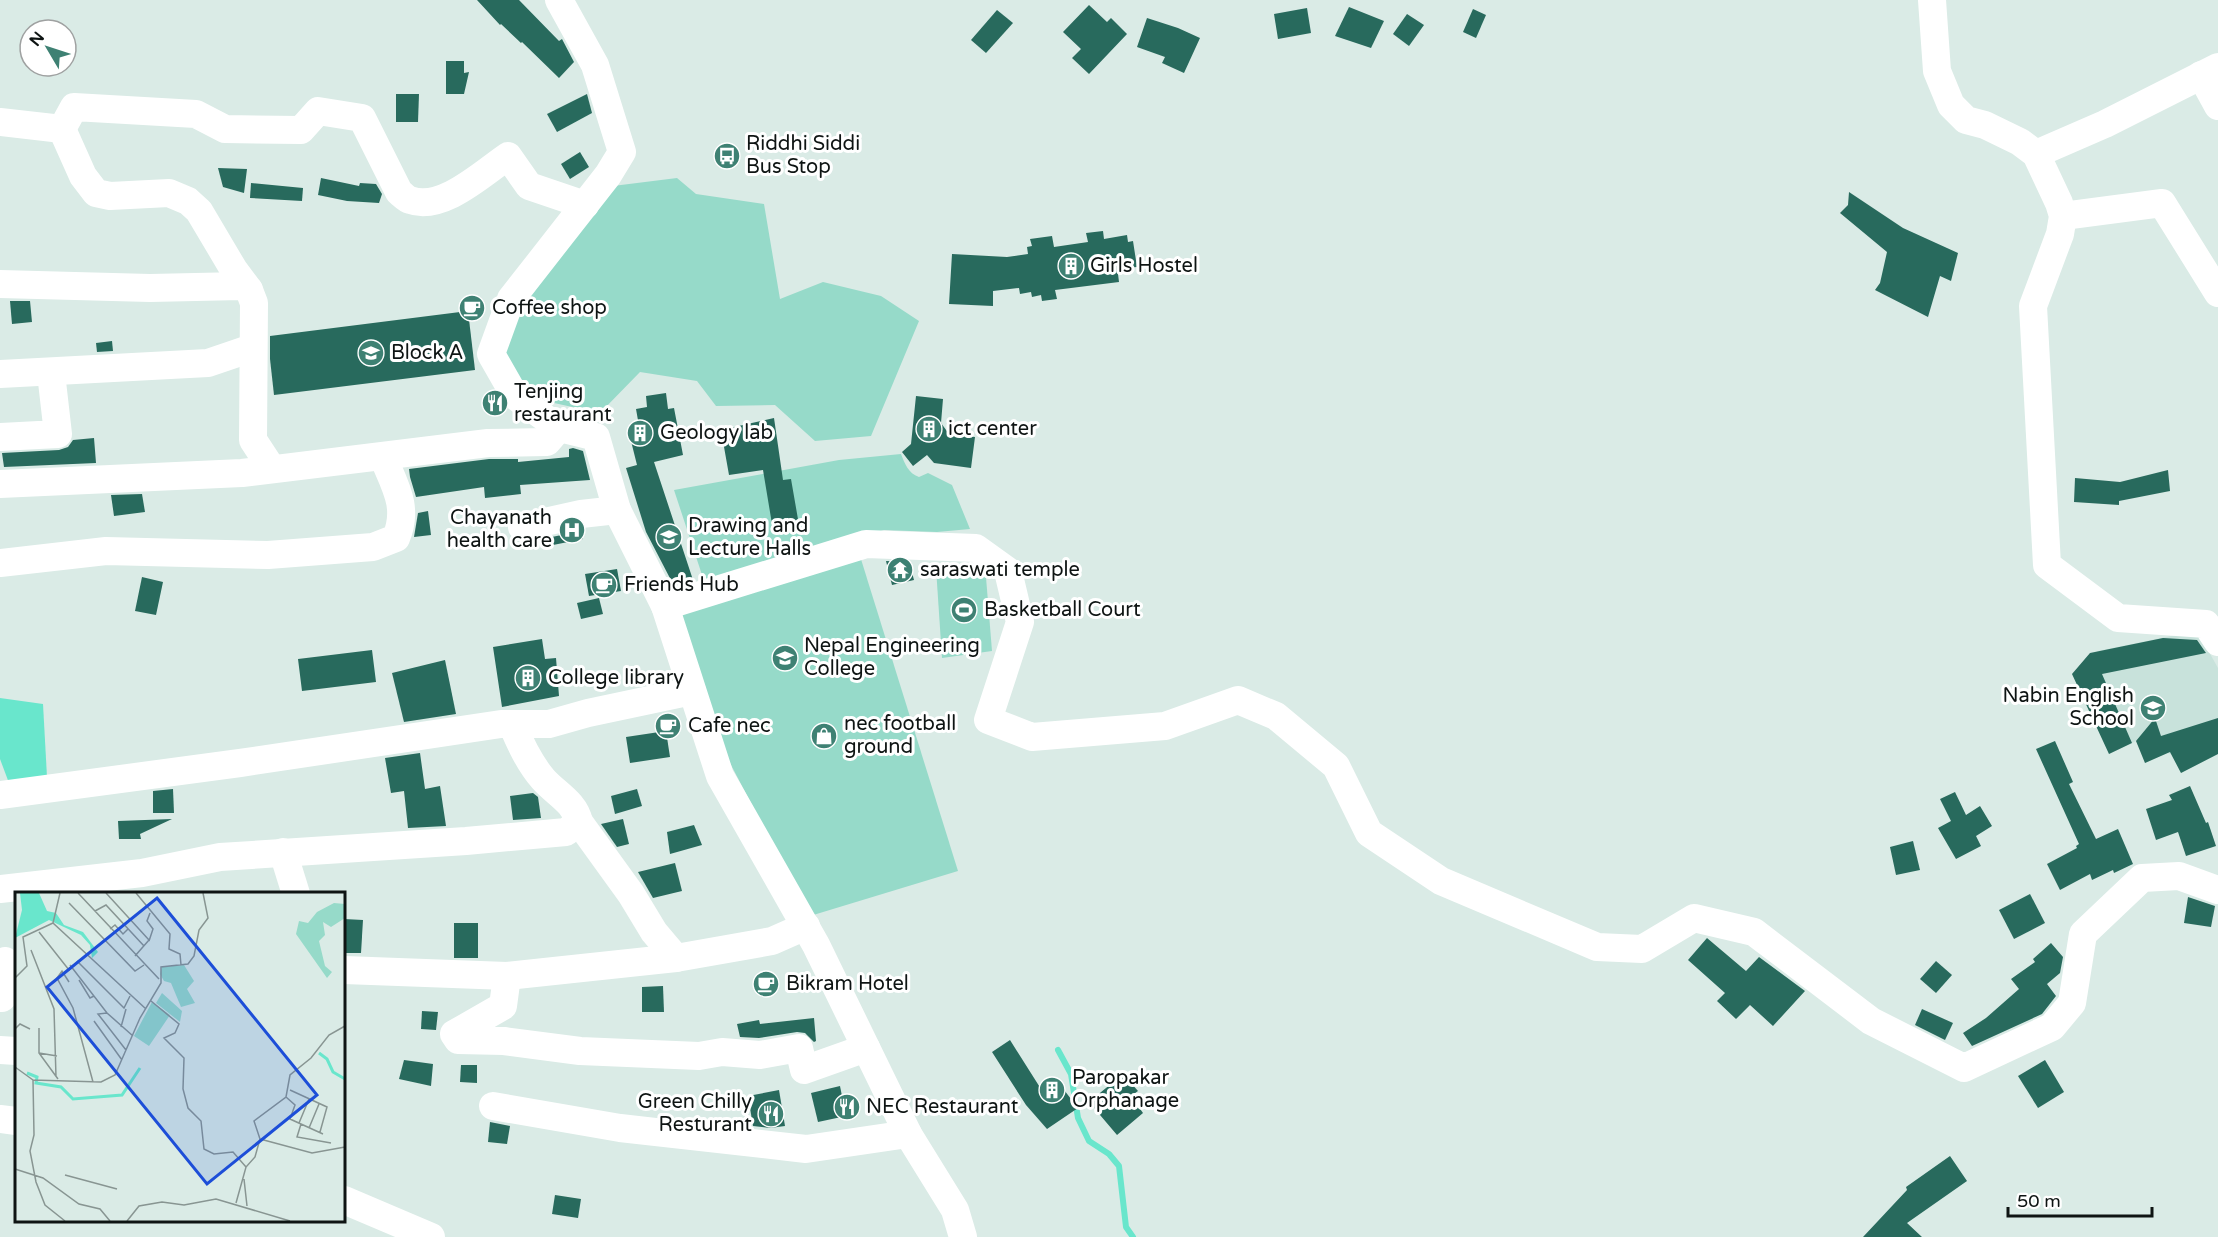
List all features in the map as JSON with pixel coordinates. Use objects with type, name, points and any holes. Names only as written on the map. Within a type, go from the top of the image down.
[{"type":"street","points":[[559,0],[595,65],[622,152],[608,175],[511,299],[491,354],[515,396],[559,428],[596,437],[617,510],[665,606],[720,776],[806,926],[908,1134],[955,1210],[963,1237]]},
{"type":"street","points":[[1932,0],[1937,71],[1951,105],[1966,120],[1985,125],[2020,142],[2036,154],[2059,203],[2062,216],[2060,234],[2032,306],[2047,565],[2118,618],[2214,628]]},
{"type":"street","points":[[2036,154],[2105,124],[2210,71],[2218,106]]},
{"type":"street","points":[[62,129],[74,107],[196,114],[225,129],[301,130],[318,111],[362,118],[399,192],[409,200],[422,202],[445,199],[508,156],[529,186],[585,205]]},
{"type":"street","points":[[0,122],[62,129]]},
{"type":"street","points":[[62,129],[83,176],[96,193],[110,196],[169,193],[188,201],[199,211],[234,270],[249,290],[254,303],[253,440],[272,469]]},
{"type":"street","points":[[2062,216],[2162,202],[2218,293]]},
{"type":"street","points":[[0,284],[150,288],[241,286],[249,290]]},
{"type":"street","points":[[0,374],[208,363],[252,348]]},
{"type":"street","points":[[0,437],[58,434],[51,373]]},
{"type":"street","points":[[0,484],[242,473],[488,443],[547,442],[559,428]]},
{"type":"street","points":[[0,563],[106,551],[268,555],[373,547],[396,538],[402,524],[402,503],[383,457]]},
{"type":"street","points":[[522,527],[582,514],[617,510]]},
{"type":"street","points":[[665,606],[866,544],[976,548],[1008,571],[1020,622],[988,720],[1032,737],[1165,726],[1238,700],[1276,716],[1336,766],[1369,833],[1441,881],[1597,947],[1642,949],[1694,918],[1754,932],[1871,1021],[1964,1068],[2052,1027],[2072,1003],[2083,934],[2142,878],[2179,876],[2218,890]]},
{"type":"street","points":[[0,795],[228,765],[501,724],[549,724],[588,713],[692,691]]},
{"type":"street","points":[[512,724],[524,751],[542,778],[577,811],[579,822],[631,894],[654,932],[676,958]]},
{"type":"street","points":[[0,889],[142,873],[220,857],[566,832],[579,822]]},
{"type":"street","points":[[283,852],[295,892]]},
{"type":"street","points":[[345,970],[507,976],[676,958],[772,941],[806,926]]},
{"type":"street","points":[[0,998],[2,998],[7,960]]},
{"type":"street","points":[[507,976],[503,1006],[454,1034],[458,1040],[504,1041],[580,1052],[699,1056],[722,1052],[760,1054],[799,1048],[804,1070],[866,1048]]},
{"type":"street","points":[[0,1050],[15,1051]]},
{"type":"street","points":[[493,1106],[620,1128],[806,1149],[908,1134]]},
{"type":"street","points":[[0,1119],[15,1121]]},
{"type":"street","points":[[345,1200],[431,1237]]},
{"type":"shaded area","points":[[677,178],[696,194],[764,204],[780,299],[823,282],[881,296],[919,321],[871,436],[815,441],[775,405],[716,406],[697,381],[640,372],[600,413],[531,398],[493,348],[605,187]]},
{"type":"shaded area","points":[[901,454],[907,468],[915,475],[919,477],[928,473],[952,485],[970,529],[937,532],[884,530],[705,584],[674,490],[839,460]]},
{"type":"shaded area","points":[[860,556],[958,871],[810,916],[708,721],[680,608]]},
{"type":"shaded area","name":"Basketball Court","points":[[985,565],[992,651],[942,658],[936,568]]},
{"type":"shaded area","name":"Nabin English School","points":[[2205,629],[2209,652],[2218,668],[2218,754],[2181,773],[2171,754],[2167,753],[2145,763],[2136,741],[2109,754],[2072,674],[2098,651]]},
{"type":"shaded area","points":[[0,698],[43,704],[47,777],[9,783],[0,759]]},
{"type":"building","points":[[477,0],[519,0],[559,41],[562,39],[574,62],[559,78],[522,42],[500,25]]},
{"type":"building","points":[[1089,5],[1107,22],[1111,18],[1127,34],[1089,74],[1072,58],[1081,49],[1063,32]]},
{"type":"building","points":[[1349,7],[1384,21],[1371,48],[1335,36]]},
{"type":"building","points":[[1307,8],[1311,33],[1278,39],[1274,14]]},
{"type":"building","points":[[1473,9],[1486,15],[1476,38],[1463,32]]},
{"type":"building","points":[[997,10],[1013,23],[986,53],[971,40]]},
{"type":"building","points":[[1407,14],[1424,25],[1409,46],[1393,34]]},
{"type":"building","points":[[1147,18],[1200,38],[1184,73],[1162,63],[1165,57],[1137,47]]},
{"type":"building","points":[[446,61],[464,61],[464,73],[469,72],[464,94],[446,94]]},
{"type":"building","points":[[396,94],[419,94],[418,122],[396,122]]},
{"type":"building","points":[[587,94],[592,113],[557,132],[547,114]]},
{"type":"building","points":[[580,152],[589,167],[570,179],[561,164]]},
{"type":"building","points":[[218,168],[247,169],[244,193],[223,187]]},
{"type":"building","points":[[321,178],[359,186],[360,183],[376,184],[382,194],[379,203],[347,201],[318,195]]},
{"type":"building","points":[[251,183],[303,188],[302,201],[250,198]]},
{"type":"building","points":[[1849,192],[1903,228],[1958,253],[1951,281],[1940,276],[1928,317],[1875,290],[1880,283],[1887,252],[1840,213],[1848,205]]},
{"type":"building","name":"Girls Hostel","points":[[1103,231],[1104,239],[1127,235],[1128,242],[1133,241],[1137,267],[1126,268],[1126,273],[1118,274],[1119,282],[1055,290],[1057,299],[1042,301],[1041,295],[1032,297],[1031,292],[1020,294],[1019,288],[993,291],[993,306],[949,304],[952,254],[1007,257],[1028,254],[1027,247],[1032,246],[1030,239],[1052,236],[1054,247],[1088,242],[1086,233]]},
{"type":"building","points":[[10,301],[30,301],[32,322],[12,324]]},
{"type":"building","name":"Block A","points":[[468,311],[475,370],[274,395],[270,336]]},
{"type":"building","points":[[112,341],[113,351],[97,352],[96,343]]},
{"type":"building","points":[[666,393],[668,409],[674,408],[683,455],[654,462],[693,580],[674,586],[646,532],[626,468],[637,465],[628,429],[639,426],[636,409],[647,407],[646,396]]},
{"type":"building","name":"ict center","points":[[916,396],[943,399],[941,423],[949,434],[975,437],[971,468],[934,463],[927,455],[913,466],[902,452],[911,444]]},
{"type":"building","points":[[774,418],[783,480],[791,479],[799,525],[773,530],[763,470],[729,475],[721,430]]},
{"type":"building","points":[[94,438],[96,463],[4,467],[2,453],[59,450],[68,447],[73,440]]},
{"type":"building","points":[[569,449],[583,451],[590,480],[520,485],[521,494],[485,498],[484,487],[416,497],[410,477],[409,469],[489,459],[518,459],[518,462],[569,457]]},
{"type":"building","points":[[2168,470],[2170,491],[2119,501],[2119,505],[2074,502],[2075,478],[2120,482]]},
{"type":"building","points":[[142,494],[145,512],[114,516],[111,495]]},
{"type":"building","points":[[428,511],[431,535],[414,537],[418,513]]},
{"type":"building","points":[[581,531],[583,539],[548,546],[547,538]]},
{"type":"building","name":"saraswati temple","points":[[886,561],[909,562],[914,580],[892,585]]},
{"type":"building","points":[[617,569],[621,591],[589,596],[585,574]]},
{"type":"building","points":[[142,577],[163,582],[156,615],[135,611]]},
{"type":"building","points":[[599,598],[603,614],[581,619],[577,603]]},
{"type":"building","points":[[2163,638],[2197,640],[2206,653],[2102,674],[2132,743],[2109,754],[2072,674],[2090,653]]},
{"type":"building","name":"College library","points":[[542,639],[545,659],[556,658],[559,696],[502,707],[493,647]]},
{"type":"building","points":[[372,650],[376,682],[302,691],[298,659]]},
{"type":"building","points":[[445,660],[456,714],[404,722],[392,673]]},
{"type":"building","points":[[2155,718],[2161,736],[2218,718],[2218,754],[2181,773],[2170,752],[2145,763],[2136,741]]},
{"type":"building","points":[[666,731],[670,757],[630,763],[626,737]]},
{"type":"building","points":[[2055,741],[2073,782],[2069,784],[2096,839],[2118,829],[2133,864],[2092,880],[2090,874],[2060,890],[2047,864],[2077,848],[2079,844],[2036,749]]},
{"type":"building","points":[[420,753],[425,789],[440,786],[446,826],[408,828],[404,791],[391,793],[385,758]]},
{"type":"building","points":[[2190,786],[2206,823],[2208,822],[2216,846],[2186,856],[2178,832],[2156,840],[2146,809],[2172,800],[2169,795]]},
{"type":"building","points":[[173,789],[174,813],[153,813],[153,791]]},
{"type":"building","points":[[637,789],[642,806],[615,814],[611,796]]},
{"type":"building","points":[[1955,792],[1966,815],[1980,806],[1992,826],[1976,836],[1981,846],[1956,859],[1938,828],[1951,821],[1940,799]]},
{"type":"building","points":[[533,793],[538,797],[541,818],[513,820],[510,796]]},
{"type":"building","points":[[172,819],[140,834],[141,839],[119,839],[118,821]]},
{"type":"building","points":[[623,819],[629,844],[617,847],[601,824]]},
{"type":"building","points":[[694,825],[702,845],[670,854],[667,832]]},
{"type":"building","points":[[1913,841],[1920,870],[1896,875],[1890,847]]},
{"type":"building","points":[[675,863],[682,891],[653,898],[638,872]]},
{"type":"building","points":[[2030,894],[2045,923],[2014,939],[1999,910]]},
{"type":"building","points":[[2188,897],[2215,906],[2211,927],[2184,923]]},
{"type":"building","points":[[345,919],[363,920],[361,953],[345,953]]},
{"type":"building","points":[[454,923],[478,923],[478,958],[454,958]]},
{"type":"building","points":[[1707,938],[1746,971],[1759,957],[1805,991],[1773,1026],[1750,1005],[1736,1019],[1717,1001],[1725,993],[1688,960]]},
{"type":"building","points":[[2051,943],[2063,957],[2060,973],[2047,984],[2056,996],[2042,1014],[1972,1046],[1963,1033],[1986,1018],[2019,989],[2011,979],[2035,962],[2033,959]]},
{"type":"building","points":[[1936,961],[1952,975],[1936,993],[1920,979]]},
{"type":"building","points":[[663,986],[664,1012],[642,1012],[642,987]]},
{"type":"building","points":[[1922,1009],[1953,1023],[1945,1040],[1915,1025]]},
{"type":"building","points":[[422,1011],[438,1012],[436,1030],[421,1029]]},
{"type":"building","points":[[814,1018],[816,1041],[814,1042],[805,1033],[797,1032],[759,1038],[740,1037],[737,1024],[759,1020],[760,1024]]},
{"type":"building","points":[[1010,1040],[1041,1089],[1054,1077],[1078,1108],[1047,1129],[1026,1105],[992,1052]]},
{"type":"building","points":[[404,1060],[433,1064],[431,1086],[399,1079]]},
{"type":"building","points":[[2045,1060],[2064,1092],[2038,1108],[2018,1076]]},
{"type":"building","points":[[461,1065],[477,1065],[477,1083],[460,1082]]},
{"type":"building","points":[[1123,1074],[1138,1091],[1131,1096],[1143,1113],[1117,1135],[1089,1102]]},
{"type":"building","points":[[840,1086],[846,1116],[818,1122],[811,1093]]},
{"type":"building","points":[[779,1090],[785,1126],[770,1128],[753,1126],[748,1096]]},
{"type":"building","points":[[490,1122],[510,1126],[507,1144],[488,1142]]},
{"type":"building","points":[[1950,1156],[1967,1181],[1907,1223],[1922,1237],[1863,1237],[1907,1190],[1906,1187]]},
{"type":"building","points":[[555,1195],[581,1199],[578,1218],[552,1214]]},
{"type":"waterway","points":[[1058,1050],[1071,1074],[1078,1118],[1089,1141],[1109,1154],[1119,1166],[1126,1227],[1133,1237]]},
{"type":"place","name":"Riddhi Siddi Bus Stop","points":[[727,156]]},
{"type":"place","name":"Girls Hostel","points":[[1071,266]]},
{"type":"place","name":"Coffee shop","points":[[472,308]]},
{"type":"place","name":"Block A","points":[[371,353]]},
{"type":"place","name":"Tenjing restaurant","points":[[495,403]]},
{"type":"place","name":"ict center","points":[[929,429]]},
{"type":"place","name":"Geology lab","points":[[640,433]]},
{"type":"place","name":"Chayanath health care","points":[[572,530]]},
{"type":"place","name":"Drawing and Lecture Halls","points":[[669,537]]},
{"type":"place","name":"saraswati temple","points":[[900,570]]},
{"type":"place","name":"Friends Hub","points":[[604,585]]},
{"type":"place","name":"Basketball Court","points":[[964,610]]},
{"type":"place","name":"Nepal Engineering College","points":[[785,658]]},
{"type":"place","name":"College library","points":[[528,678]]},
{"type":"place","name":"Nabin English School","points":[[2153,708]]},
{"type":"place","name":"Cafe nec","points":[[668,726]]},
{"type":"place","name":"nec football ground","points":[[824,736]]},
{"type":"place","name":"Bikram Hotel","points":[[766,984]]},
{"type":"place","name":"Paropakar Orphanage","points":[[1052,1090]]},
{"type":"place","name":"NEC Restaurant","points":[[847,1107]]},
{"type":"place","name":"Green Chilly Resturant","points":[[771,1114]]}]
